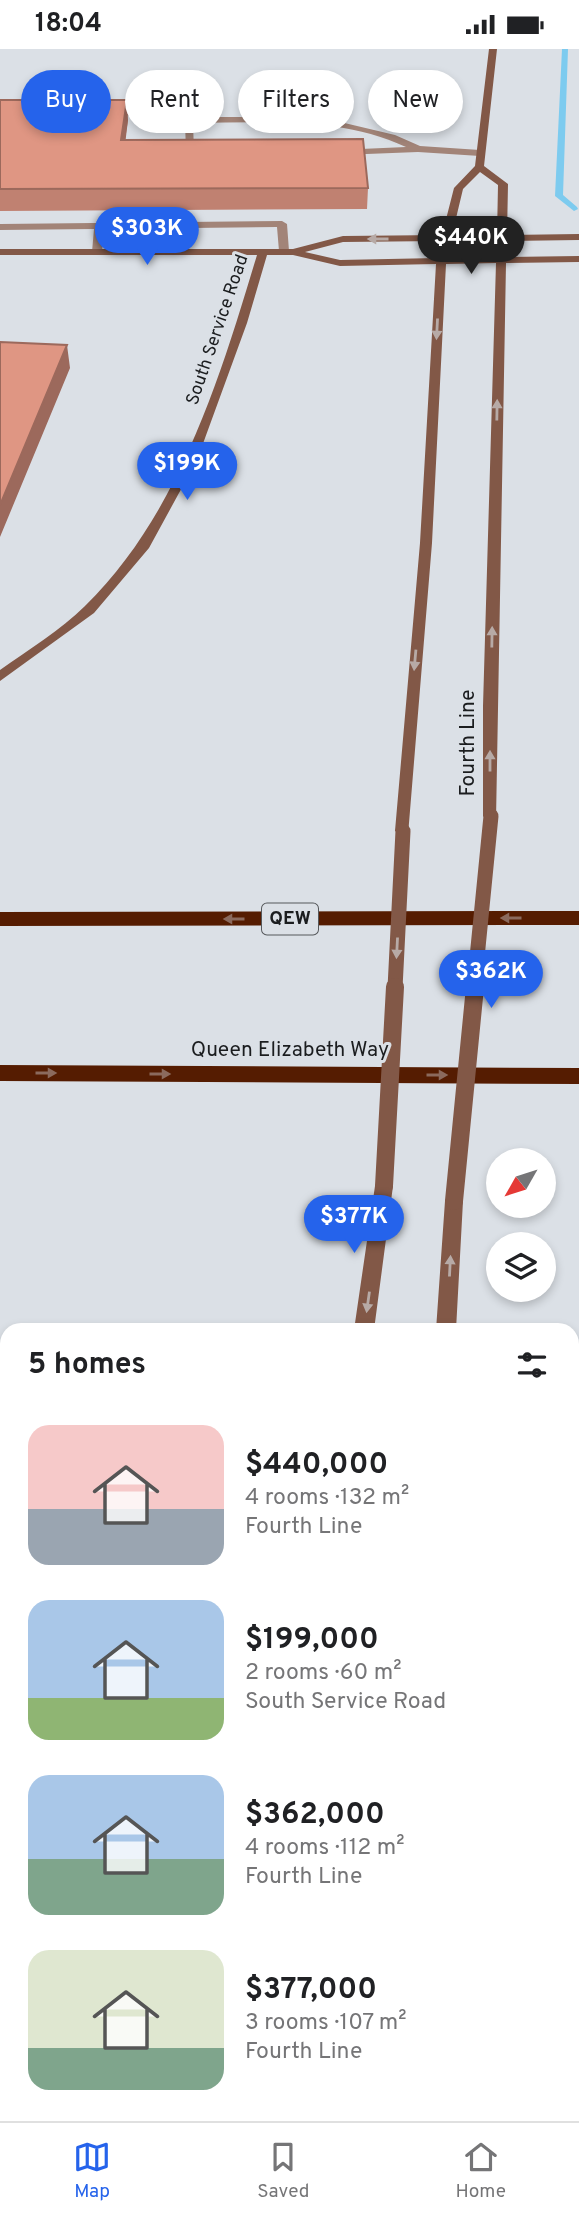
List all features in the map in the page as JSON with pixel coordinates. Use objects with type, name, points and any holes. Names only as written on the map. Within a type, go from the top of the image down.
[{"type":"highway","name":"QEW","points":[[0,919],[579,918]]},
{"type":"highway","name":"Queen Elizabeth Way","points":[[0,1073],[579,1076]]},
{"type":"street","points":[[365,1323],[384,1186],[414,670],[426,543],[441,261],[459,188],[479,167],[493,49]]},
{"type":"street","name":"Fourth Line","points":[[446,1323],[454,1201],[491,816],[490,706],[503,184],[479,167]]},
{"type":"street","points":[[0,252],[289,251],[343,239],[579,237]]},
{"type":"street","name":"South Service Road","points":[[0,677],[89,610],[143,548],[191,460],[242,323],[263,251]]},
{"type":"street","points":[[289,251],[340,263],[579,259]]},
{"type":"lane","points":[[224,124],[306,126],[328,121],[397,139],[418,149]]},
{"type":"lane","points":[[364,152],[365,130]]},
{"type":"lane","points":[[189,133],[190,152]]},
{"type":"lane","points":[[330,152],[418,149],[480,153]]},
{"type":"lane","points":[[176,152],[201,152]]},
{"type":"lane","points":[[0,227],[282,224],[289,251]]},
{"type":"lane","points":[[97,251],[99,225]]},
{"type":"building","points":[[0,100],[21,100],[21,133],[111,133],[111,100],[125,100],[121,140],[363,139],[368,188],[0,189]]},
{"type":"building","points":[[0,342],[67,345],[0,505]]},
{"type":"waterway","points":[[565,49],[559,196],[574,209]]}]
